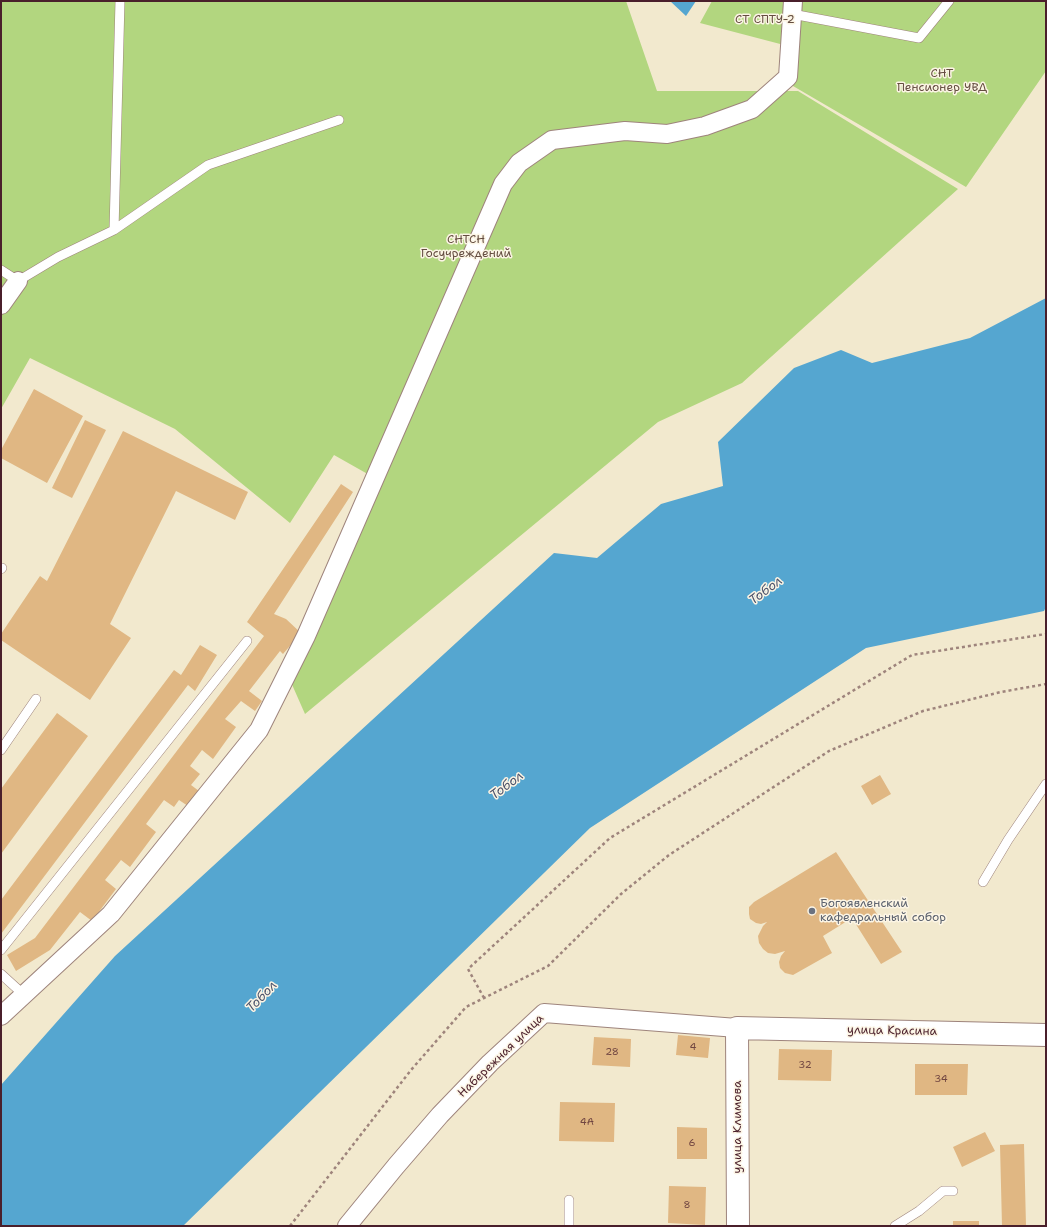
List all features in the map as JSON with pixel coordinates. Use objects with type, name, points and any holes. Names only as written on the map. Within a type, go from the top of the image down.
[{"type":"street","points":[[1,1016],[111,914],[259,730],[306,636],[503,184],[519,163],[552,140],[625,131],[667,134],[705,126],[752,109],[788,76],[793,7]]},
{"type":"street","points":[[1,305],[18,281]]},
{"type":"street","name":"Набережная улица","points":[[347,1226],[440,1115],[490,1063],[544,1013],[737,1028]]},
{"type":"street","name":"улица Красина","points":[[737,1028],[1046,1035]]},
{"type":"street","name":"улица Климова","points":[[737,1028],[738,1226]]},
{"type":"lane","points":[[114,230],[120,1]]},
{"type":"lane","points":[[793,7],[919,38],[949,1]]},
{"type":"lane","points":[[1,270],[18,281],[58,257],[114,230],[208,165],[339,120]]},
{"type":"lane","points":[[1,950],[247,641]]},
{"type":"lane","points":[[1,750],[36,699]]},
{"type":"lane","points":[[983,882],[1008,840],[1046,784]]},
{"type":"lane","points":[[1,974],[23,994]]},
{"type":"lane","points":[[895,1226],[919,1211],[943,1191],[953,1191]]},
{"type":"lane","points":[[569,1200],[569,1226]]},
{"type":"path","points":[[484,998],[468,970],[610,838],[912,655],[1046,634]]},
{"type":"path","points":[[290,1226],[411,1070],[466,1007],[548,966],[621,894],[669,855],[829,751],[923,711],[1001,692],[1046,684]]},
{"type":"green space","name":"СНТСН Госучреждений","points":[[1,1],[626,1],[657,91],[798,91],[958,189],[742,383],[658,422],[305,714],[290,680],[380,481],[334,455],[290,523],[175,429],[30,358],[1,409]]},
{"type":"green space","name":"СТ СПТУ-2","points":[[712,1],[790,1],[784,45],[700,23]]},
{"type":"green space","name":"СНТ Пенсионер УВД","points":[[802,1],[1046,1],[1046,71],[966,187],[793,86]]},
{"type":"water","points":[[670,1],[696,1],[686,16]]},
{"type":"water","name":"Тобол","points":[[1046,298],[1046,607],[1044,611],[866,648],[590,828],[183,1226],[1,1226],[1,1085],[115,956],[554,553],[597,558],[661,504],[723,486],[718,442],[794,368],[841,350],[872,363],[970,338]]},
{"type":"building","points":[[34,389],[83,416],[47,483],[1,458],[1,450]]},
{"type":"building","points":[[85,420],[106,430],[72,498],[52,488]]},
{"type":"building","points":[[123,431],[248,492],[235,520],[176,491],[110,624],[131,638],[90,700],[1,640],[1,634],[40,576],[47,581]]},
{"type":"building","points":[[341,484],[353,492],[274,614],[286,619],[301,633],[283,654],[280,651],[249,691],[262,701],[255,711],[241,701],[225,719],[236,727],[213,759],[202,750],[190,766],[200,774],[191,785],[199,791],[188,806],[179,800],[174,807],[164,800],[146,824],[156,832],[130,867],[121,860],[105,880],[116,889],[92,921],[80,912],[50,950],[16,971],[7,955],[35,938],[264,636],[247,622]]},
{"type":"building","points":[[200,645],[217,655],[195,691],[188,685],[1,934],[1,900],[174,670],[181,675]]},
{"type":"building","points":[[57,713],[88,736],[1,854],[1,789]]},
{"type":"building","points":[[880,775],[891,794],[872,805],[861,786]]},
{"type":"building","name":"Богоявленский кафедральный собор","points":[[836,852],[902,952],[881,964],[852,918],[823,936],[832,953],[793,975],[785,973],[780,968],[779,962],[785,951],[775,954],[768,953],[763,949],[759,943],[758,936],[763,926],[767,922],[761,924],[750,919],[749,907],[754,902]]},
{"type":"building","points":[[678,1035],[710,1038],[708,1058],[676,1055]]},
{"type":"building","points":[[594,1037],[631,1039],[630,1067],[592,1065]]},
{"type":"building","points":[[779,1049],[832,1050],[831,1081],[778,1080]]},
{"type":"building","points":[[915,1064],[968,1064],[967,1095],[915,1095]]},
{"type":"building","points":[[560,1102],[615,1103],[614,1142],[559,1141]]},
{"type":"building","points":[[677,1127],[707,1128],[707,1159],[677,1159]]},
{"type":"building","points":[[985,1132],[995,1151],[962,1167],[953,1147]]},
{"type":"building","points":[[1024,1144],[1026,1226],[1002,1226],[1000,1145]]},
{"type":"building","points":[[669,1186],[706,1187],[705,1225],[668,1223]]},
{"type":"building","points":[[953,1221],[979,1221],[979,1226],[953,1226]]},
{"type":"place","name":"Богоявленский кафедральный собор","points":[[812,911]]}]
